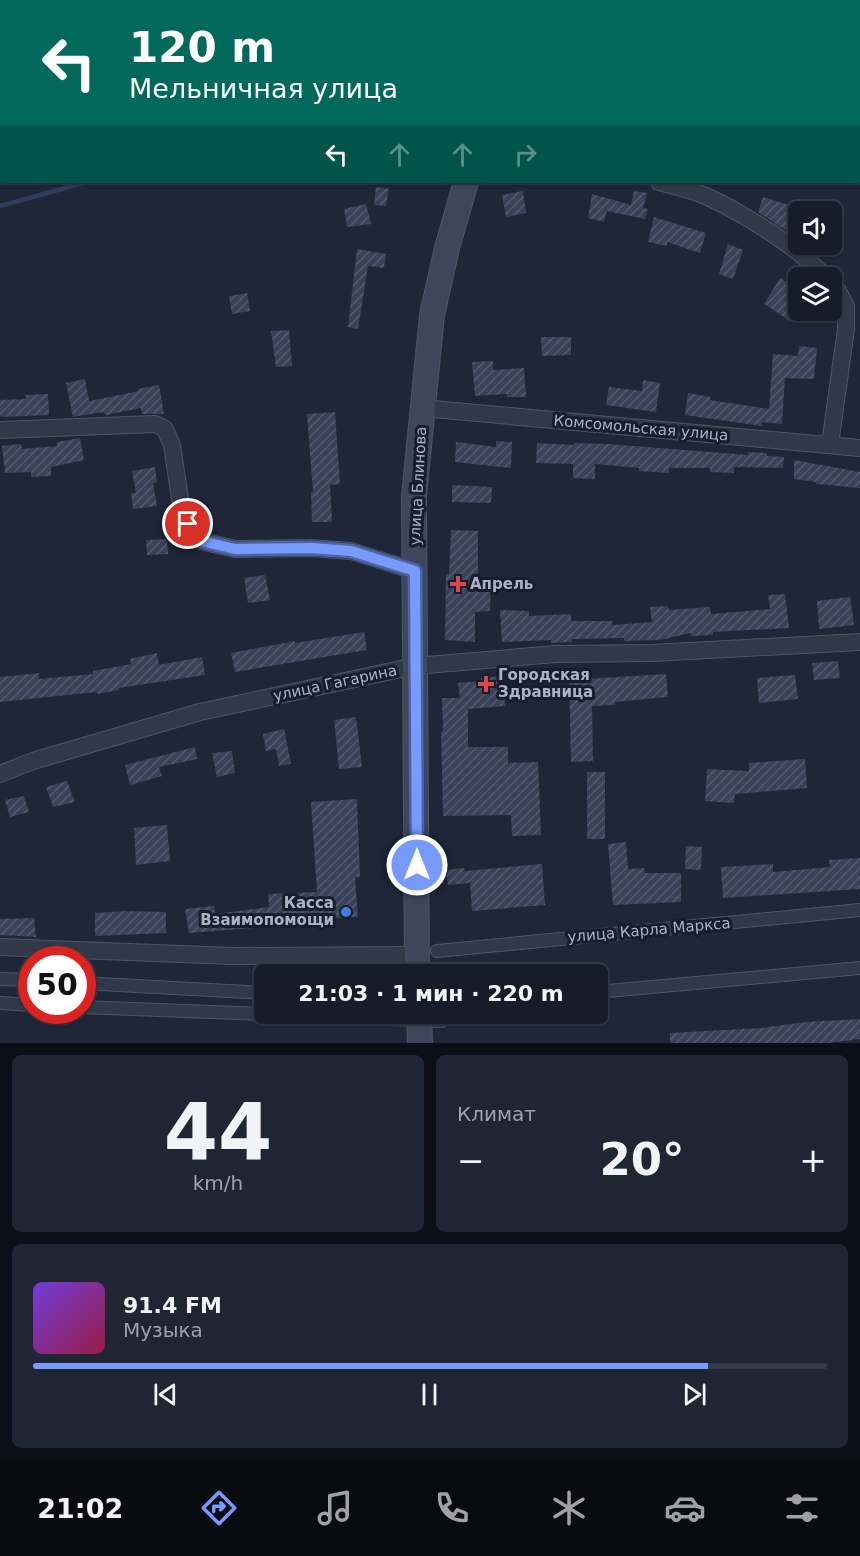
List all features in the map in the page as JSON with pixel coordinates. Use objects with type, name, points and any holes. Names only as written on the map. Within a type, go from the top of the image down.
[{"type":"main road","name":"улица Блинова","points":[[424,960],[414,496],[432,315],[447,249],[466,183]]},
{"type":"street","points":[[662,183],[707,196],[774,234],[815,267]]},
{"type":"street","points":[[830,444],[846,329],[846,306],[842,298]]},
{"type":"street","name":"Комсомольская улица","points":[[422,408],[860,448]]},
{"type":"street","points":[[0,430],[155,424],[165,429],[172,445],[182,512],[201,541],[235,549],[311,548],[351,551],[415,571]]},
{"type":"street","name":"улица Гагарина","points":[[0,774],[33,761],[200,712],[416,666],[555,654],[652,652],[860,642]]},
{"type":"street","name":"улица Карла Маркса","points":[[0,947],[232,956],[424,960],[860,910]]},
{"type":"street","points":[[608,992],[860,969]]},
{"type":"street","points":[[0,979],[18,980]]},
{"type":"street","points":[[96,984],[254,992]]},
{"type":"street","points":[[0,1003],[18,1004]]},
{"type":"street","points":[[96,1008],[425,1025]]},
{"type":"building","points":[[376,187],[389,189],[386,206],[374,205]]},
{"type":"building","points":[[523,191],[526,213],[506,217],[502,195]]},
{"type":"building","points":[[634,191],[647,193],[643,208],[648,209],[645,219],[607,211],[604,222],[588,218],[592,194],[631,205]]},
{"type":"building","points":[[763,197],[788,205],[788,232],[758,212]]},
{"type":"building","points":[[366,204],[371,224],[347,227],[344,209]]},
{"type":"building","points":[[654,217],[706,233],[700,253],[667,242],[667,246],[648,242]]},
{"type":"building","points":[[728,244],[743,250],[733,279],[719,274]]},
{"type":"building","points":[[357,249],[386,254],[384,268],[368,266],[358,329],[348,327]]},
{"type":"building","points":[[780,278],[788,283],[788,320],[764,304]]},
{"type":"building","points":[[247,293],[250,311],[232,314],[229,296]]},
{"type":"building","points":[[289,330],[292,366],[276,367],[271,331]]},
{"type":"building","points":[[541,337],[571,337],[571,355],[542,356]]},
{"type":"building","points":[[799,346],[817,348],[814,379],[785,378],[782,424],[762,422],[762,426],[685,415],[688,393],[710,397],[710,400],[769,409],[773,354],[798,356]]},
{"type":"building","points":[[493,361],[493,370],[524,368],[526,397],[507,397],[507,394],[475,396],[472,362]]},
{"type":"building","points":[[85,379],[89,401],[159,385],[164,414],[142,414],[141,408],[106,415],[103,412],[73,417],[66,383]]},
{"type":"building","points":[[643,380],[660,383],[656,412],[606,405],[609,387],[642,391]]},
{"type":"building","points":[[48,394],[49,415],[0,417],[0,400],[26,399],[26,395]]},
{"type":"building","points":[[335,412],[340,484],[330,485],[332,522],[312,522],[311,492],[313,492],[307,414]]},
{"type":"building","points":[[80,438],[84,460],[51,467],[51,476],[31,477],[31,472],[5,473],[2,446],[21,444],[22,449],[57,446],[57,442]]},
{"type":"building","points":[[496,441],[512,442],[511,468],[455,462],[456,442],[496,447]]},
{"type":"building","points":[[537,443],[608,444],[748,455],[748,452],[767,453],[767,456],[784,457],[783,468],[734,467],[734,473],[710,472],[710,468],[669,468],[669,473],[595,464],[595,479],[573,478],[573,464],[536,463]]},
{"type":"building","points":[[794,460],[860,472],[860,488],[816,484],[816,482],[794,479]]},
{"type":"building","points":[[155,467],[157,482],[153,483],[157,506],[133,509],[131,493],[136,493],[132,471]]},
{"type":"building","points":[[452,485],[492,487],[491,503],[452,502]]},
{"type":"building","points":[[451,530],[478,531],[478,578],[491,579],[490,611],[475,612],[475,642],[445,640],[446,574],[449,574]]},
{"type":"building","points":[[167,539],[168,554],[147,555],[146,540]]},
{"type":"building","points":[[265,575],[270,600],[248,603],[244,578]]},
{"type":"building","points":[[785,594],[789,628],[713,632],[713,635],[691,636],[691,633],[660,640],[624,641],[624,638],[572,639],[572,642],[551,643],[551,640],[502,642],[500,610],[529,611],[529,616],[571,614],[571,621],[612,621],[612,625],[652,622],[650,607],[668,606],[669,610],[710,607],[711,614],[770,609],[768,595]]},
{"type":"building","points":[[850,597],[854,625],[819,629],[817,601]]},
{"type":"building","points":[[364,632],[367,650],[235,672],[231,653],[295,641],[295,643]]},
{"type":"building","points":[[157,653],[159,665],[202,657],[205,675],[119,688],[119,690],[97,694],[97,692],[0,702],[0,677],[39,673],[39,679],[93,674],[93,671],[131,664],[130,659]]},
{"type":"building","points":[[838,661],[840,678],[814,680],[812,663]]},
{"type":"building","points":[[666,674],[668,697],[592,706],[593,761],[571,762],[569,680]]},
{"type":"building","points":[[795,675],[798,699],[759,703],[757,678]]},
{"type":"building","points":[[503,676],[505,706],[468,709],[468,747],[508,747],[508,763],[538,762],[541,835],[512,836],[511,815],[443,816],[442,698],[460,698],[458,683]]},
{"type":"building","points":[[356,717],[362,767],[339,769],[334,720]]},
{"type":"building","points":[[284,729],[291,764],[279,766],[276,749],[266,751],[263,734]]},
{"type":"building","points":[[195,747],[197,759],[159,767],[162,776],[130,785],[125,765]]},
{"type":"building","points":[[232,751],[235,773],[217,777],[212,753]]},
{"type":"building","points":[[805,759],[807,788],[735,794],[734,803],[705,801],[707,769],[749,771],[749,763]]},
{"type":"building","points":[[587,772],[605,772],[605,839],[587,839]]},
{"type":"building","points":[[67,781],[75,802],[53,807],[46,787]]},
{"type":"building","points":[[24,796],[29,812],[10,817],[5,800]]},
{"type":"building","points":[[357,799],[360,877],[355,877],[358,917],[252,921],[253,928],[189,933],[185,909],[214,906],[215,914],[269,907],[268,894],[317,892],[311,802]]},
{"type":"building","points":[[167,825],[170,861],[136,865],[134,828]]},
{"type":"building","points":[[626,842],[628,869],[644,868],[645,873],[681,873],[681,902],[613,905],[608,844]]},
{"type":"building","points":[[686,846],[702,847],[701,870],[685,869]]},
{"type":"building","points":[[860,858],[860,889],[723,898],[721,867],[773,864],[773,872],[830,867],[829,860]]},
{"type":"building","points":[[542,864],[545,905],[472,911],[470,883],[448,885],[446,870],[464,868],[465,871]]},
{"type":"building","points":[[166,912],[166,933],[95,936],[95,913]]},
{"type":"building","points":[[34,918],[36,937],[0,935],[0,919]]},
{"type":"building","points":[[860,1019],[860,1039],[828,1043],[670,1043],[670,1033]]},
{"type":"waterway","points":[[0,206],[83,183]]},
{"type":"place","name":"Апрель","points":[[458,584]]},
{"type":"place","name":"Городская Здравница","points":[[486,684]]},
{"type":"place","name":"Касса Взаимопомощи","points":[[346,912]]},
{"type":"route","points":[[188,524],[201,541],[235,549],[311,548],[351,551],[415,571],[417,865]]}]
